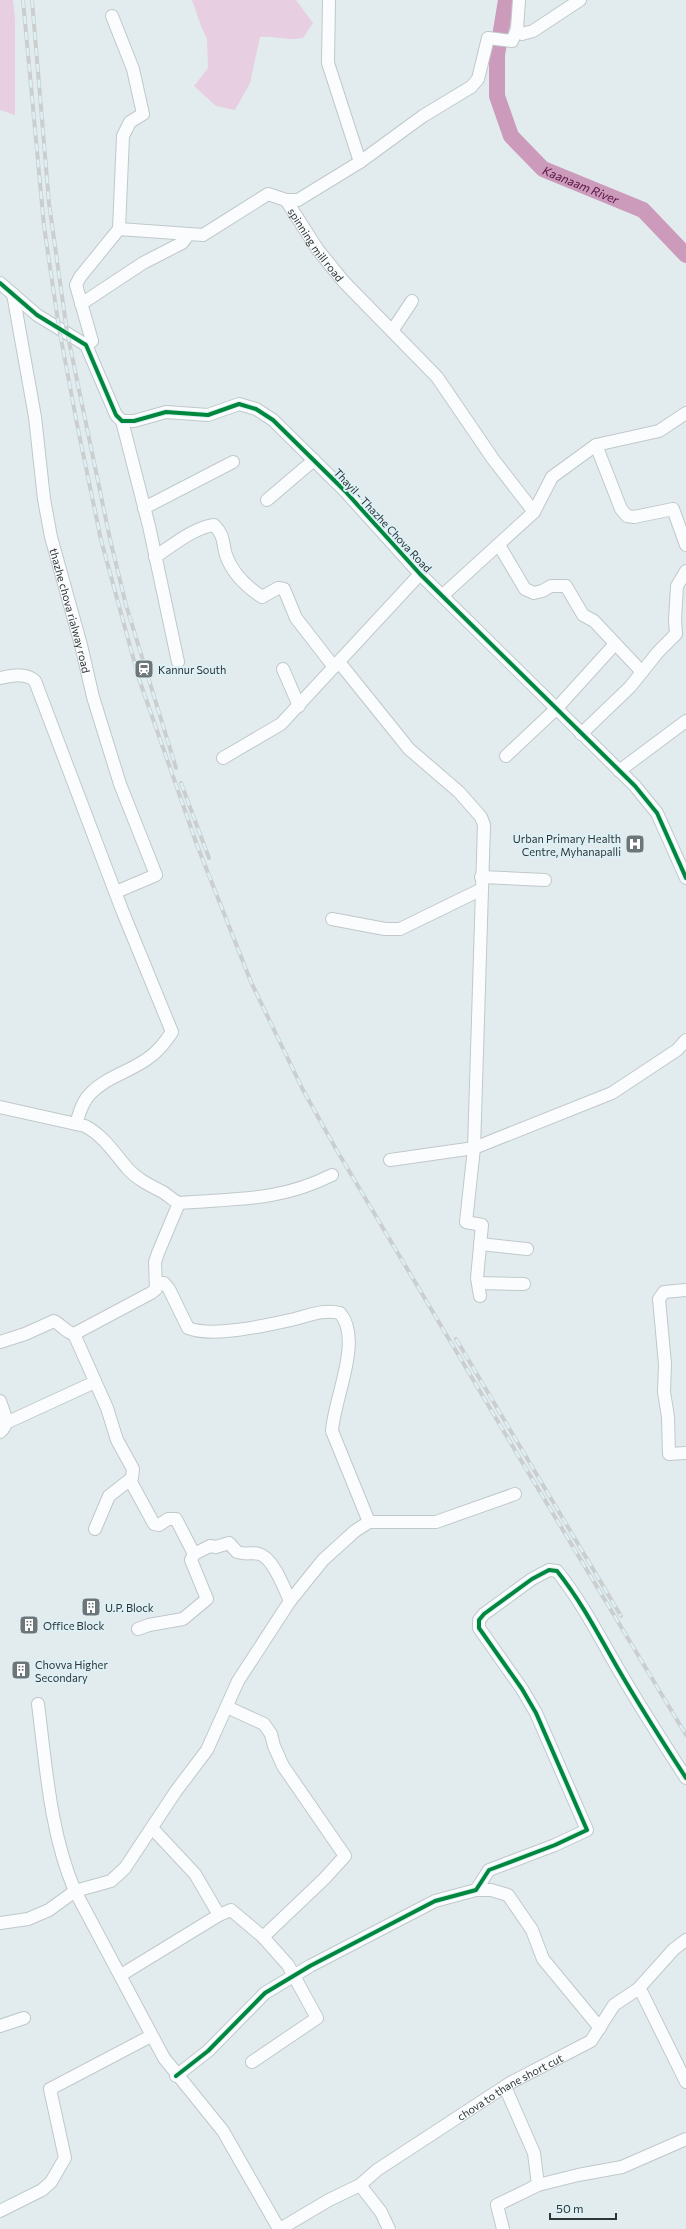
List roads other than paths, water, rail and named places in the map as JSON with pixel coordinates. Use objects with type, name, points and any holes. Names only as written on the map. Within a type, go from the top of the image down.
[{"type":"street","points":[[329,0],[328,63],[360,162]]},
{"type":"street","points":[[286,200],[298,200],[360,162],[423,116],[471,87],[478,79],[483,67],[488,38],[512,41],[517,28],[519,0]]},
{"type":"street","points":[[517,28],[522,34],[533,31],[580,0]]},
{"type":"street","points":[[86,345],[92,341],[76,285],[80,277],[119,229],[123,136],[130,122],[143,114],[133,69],[112,16]]},
{"type":"street","name":"spinning mill road","points":[[119,229],[203,235],[268,194],[286,200],[318,250],[344,282],[437,377],[494,459],[534,512]]},
{"type":"street","points":[[81,304],[143,263],[182,243],[188,235],[185,234]]},
{"type":"street","points":[[0,283],[37,315],[86,345],[116,414],[122,421],[144,508],[178,662]]},
{"type":"street","name":"thazhe chova rialway road","points":[[13,294],[35,417],[44,499],[51,537],[81,645],[93,698],[120,784],[156,875],[116,892]]},
{"type":"street","points":[[392,331],[412,301]]},
{"type":"street","name":"Thayil - Thazhe Chova Road","points":[[122,421],[134,421],[166,412],[178,411],[192,416],[208,415],[239,404],[256,409],[273,420],[345,491],[420,574],[635,786],[657,813],[686,878]]},
{"type":"street","points":[[443,595],[534,512],[552,477],[596,445],[659,431],[686,413]]},
{"type":"street","points":[[596,445],[621,509],[627,516],[634,517],[673,509],[686,546]]},
{"type":"street","points":[[267,500],[314,460]]},
{"type":"street","points":[[144,508],[233,462]]},
{"type":"street","points":[[155,557],[184,538],[207,526],[214,525],[220,532],[225,544],[228,559],[238,576],[249,588],[262,597],[278,588],[284,589],[296,618],[336,665],[346,668],[409,749],[459,792],[481,817],[484,825],[480,890],[474,1148],[466,1222],[482,1225],[478,1283],[480,1296]]},
{"type":"street","points":[[499,545],[525,589],[534,593],[551,586],[566,586],[583,615],[594,621],[642,672]]},
{"type":"street","points":[[581,734],[630,687],[676,634],[675,620],[678,586],[686,571]]},
{"type":"street","points":[[223,758],[281,724],[420,574]]},
{"type":"street","points":[[506,756],[556,709],[615,644]]},
{"type":"street","points":[[283,669],[299,706]]},
{"type":"street","points":[[0,678],[25,676],[31,677],[35,681],[116,892],[172,1032],[163,1045],[147,1059],[115,1075],[90,1094],[83,1104],[76,1124]]},
{"type":"street","points":[[619,771],[686,721]]},
{"type":"street","points":[[481,877],[544,880]]},
{"type":"street","points":[[332,919],[385,929],[400,929],[480,890]]},
{"type":"street","points":[[390,1160],[474,1148],[612,1093],[677,1050],[686,1040]]},
{"type":"street","points":[[0,1107],[76,1124],[94,1131],[107,1142],[129,1170],[151,1187],[179,1203],[226,1201],[292,1192],[332,1175]]},
{"type":"street","points":[[0,1342],[25,1334],[54,1321],[60,1324],[67,1332],[74,1334],[156,1289],[156,1262],[158,1252],[179,1203]]},
{"type":"street","points":[[480,1244],[527,1249]]},
{"type":"street","points":[[157,1283],[164,1283],[169,1289],[188,1328],[198,1332],[214,1332],[293,1319],[329,1310],[340,1313],[347,1324],[348,1339],[344,1378],[332,1416],[332,1430],[369,1522]]},
{"type":"street","points":[[478,1283],[524,1284]]},
{"type":"street","points":[[686,1290],[664,1292],[659,1299],[665,1364],[664,1392],[668,1417],[669,1454],[686,1453]]},
{"type":"street","points":[[74,1334],[89,1364],[95,1382],[107,1408],[117,1440],[134,1469],[132,1478],[109,1496],[95,1529]]},
{"type":"street","points":[[0,1432],[6,1427],[8,1422],[95,1382]]},
{"type":"street","points":[[0,1401],[8,1422]]},
{"type":"street","points":[[130,1480],[154,1524],[159,1525],[168,1519],[176,1519],[194,1554]]},
{"type":"street","points":[[0,1923],[28,1919],[49,1910],[75,1891],[111,1881],[125,1868],[176,1791],[206,1750],[238,1681],[290,1601],[323,1560],[355,1531],[369,1522],[436,1522],[515,1494]]},
{"type":"street","points":[[138,1629],[149,1625],[184,1619],[207,1599],[191,1565],[191,1560],[194,1554],[210,1546],[216,1547],[229,1543],[237,1552],[260,1554],[268,1559],[278,1574],[290,1601]]},
{"type":"street","points":[[476,1890],[489,1870],[555,1845],[587,1830],[536,1713],[522,1689],[479,1628],[479,1620],[484,1614],[532,1579],[549,1570],[557,1572],[569,1586],[588,1615],[641,1710],[686,1778]]},
{"type":"street","points":[[38,1704],[54,1820],[69,1877],[75,1891],[121,1975],[151,2036],[176,2076],[190,2088],[224,2131],[280,2229]]},
{"type":"street","points":[[227,1707],[264,1724],[271,1734],[274,1746],[283,1766],[345,1856],[324,1879],[263,1937]]},
{"type":"street","points":[[152,1828],[195,1874],[219,1915]]},
{"type":"street","points":[[176,2076],[208,2051],[265,1993],[295,1975],[435,1901],[476,1890],[491,1890],[508,1895],[532,1930],[543,1959],[600,2028]]},
{"type":"street","points":[[121,1975],[219,1915],[231,1910],[263,1937],[295,1975],[317,2018],[252,2062]]},
{"type":"street","name":"chova to thane short cut","points":[[280,2229],[329,2200],[360,2185],[377,2170],[504,2086],[591,2041],[614,2005],[638,1989],[674,1949],[686,1940]]},
{"type":"street","points":[[638,1989],[642,1993],[682,2065],[686,2082]]},
{"type":"street","points":[[0,2026],[24,2018]]},
{"type":"street","points":[[0,2211],[42,2190],[51,2182],[65,2158],[50,2088],[151,2036]]},
{"type":"street","points":[[504,2086],[534,2153],[538,2185]]},
{"type":"street","points":[[503,2229],[497,2205],[538,2185],[578,2175],[622,2167],[686,2139]]},
{"type":"street","points":[[360,2185],[381,2212],[389,2229]]},
{"type":"waterway","name":"Kaanaam River","points":[[506,0],[497,55],[497,96],[511,136],[543,169],[643,210],[686,255]]},
{"type":"railway","points":[[23,0],[44,226],[59,328],[77,424],[101,540],[139,679],[197,845],[251,982],[303,1090],[336,1149],[686,1735]]},
{"type":"railway","points":[[32,0],[49,203],[67,332],[110,539],[126,605],[176,768]]},
{"type":"railway","points":[[181,783],[209,858]]},
{"type":"railway","points":[[456,1339],[621,1616]]},
{"type":"place","name":"Kannur South","points":[[144,669]]},
{"type":"place","name":"Urban Primary Health Centre, Myhanapalli","points":[[635,844]]},
{"type":"place","name":"U.P. Block","points":[[91,1607]]},
{"type":"place","name":"Office Block","points":[[29,1625]]},
{"type":"place","name":"Chovva Higher Secondary","points":[[21,1670]]}]
